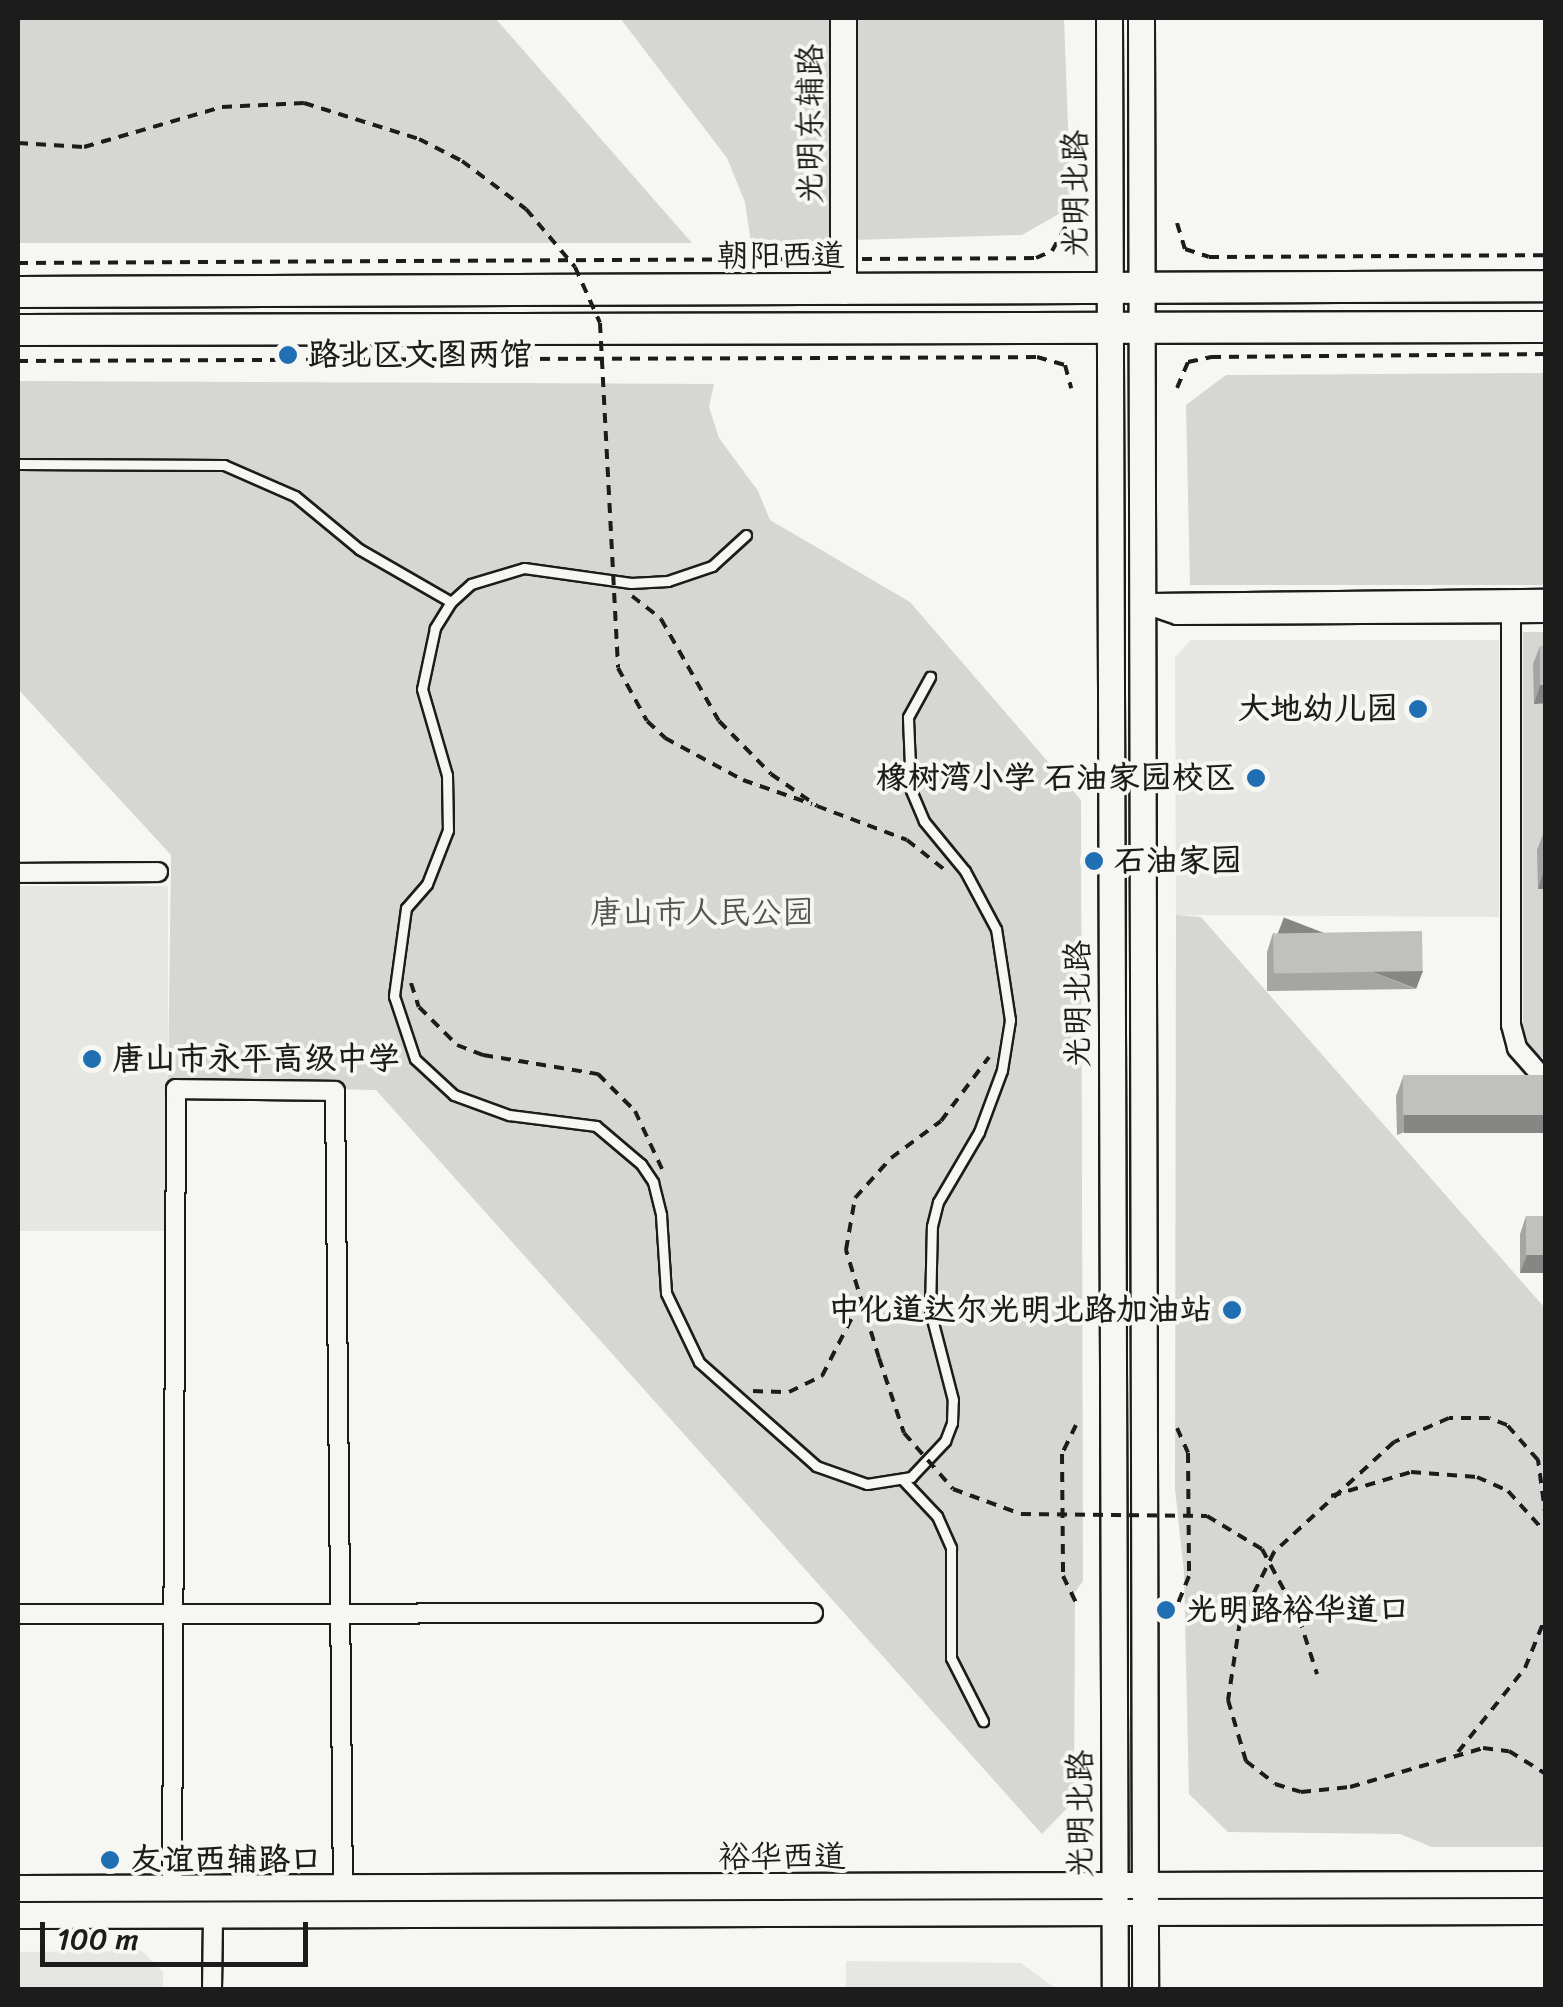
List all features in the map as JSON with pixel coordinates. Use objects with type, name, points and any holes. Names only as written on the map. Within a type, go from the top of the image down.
[{"type":"main road","name":"光明东辅路","points":[[843,18],[843,291]]},
{"type":"main road","name":"光明北路","points":[[1108,18],[1115,1990]]},
{"type":"main road","name":"光明北路","points":[[1142,18],[1145,1990]]},
{"type":"main road","name":"朝阳西道","points":[[18,292],[1546,286]]},
{"type":"main road","points":[[18,330],[1546,327]]},
{"type":"main road","name":"裕华西道","points":[[1144,1901],[1546,1884]]},
{"type":"main road","name":"裕华西道","points":[[18,1888],[343,1888],[1114,1901]]},
{"type":"main road","name":"裕华西道","points":[[18,1914],[213,1915],[1114,1901],[1546,1911]]},
{"type":"street","points":[[1145,604],[1546,599]]},
{"type":"street","points":[[1145,604],[1177,614],[1546,612]]},
{"type":"street","points":[[1511,613],[1511,1025],[1516,1048],[1546,1080]]},
{"type":"street","points":[[18,873],[158,872]]},
{"type":"street","points":[[172,1888],[176,1089],[335,1092],[343,1888]]},
{"type":"street","points":[[18,1614],[813,1614]]},
{"type":"street","points":[[212,1990],[213,1915]]},
{"type":"lane","points":[[18,464],[224,466],[295,496],[359,549],[451,602]]},
{"type":"lane","points":[[746,535],[712,566],[668,581],[631,583],[524,568],[471,584],[451,602],[435,628],[422,690],[447,775],[448,830],[399,934],[394,996],[404,1040],[434,1080],[479,1107],[581,1123],[618,1141],[653,1182],[666,1293],[699,1362],[832,1476],[868,1484],[902,1479],[932,1456],[952,1422],[953,1400],[930,1311],[932,1226],[938,1202],[979,1132],[1002,1070],[1010,1020],[996,929],[965,871],[924,821],[911,790],[908,717],[930,677]]},
{"type":"lane","points":[[902,1479],[936,1516],[951,1548],[951,1658],[983,1722]]},
{"type":"path","points":[[18,143],[84,147],[222,106],[304,103],[419,139],[462,161],[526,210],[576,267],[600,323],[618,668],[632,698],[664,738],[742,780],[906,840],[957,880]]},
{"type":"path","points":[[1177,223],[1185,249],[1209,257],[1546,255]]},
{"type":"path","points":[[18,264],[1036,258],[1052,251],[1067,224]]},
{"type":"path","points":[[1177,388],[1188,362],[1211,356],[1546,354]]},
{"type":"path","points":[[18,361],[1038,356],[1065,364],[1071,388]]},
{"type":"path","points":[[604,585],[632,595],[661,619],[719,721],[772,774],[817,806]]},
{"type":"path","points":[[408,966],[420,1007],[457,1045],[482,1056],[598,1074],[635,1111],[663,1174]]},
{"type":"path","points":[[991,1053],[968,1093],[855,1198],[846,1250],[859,1304],[904,1433],[935,1474],[994,1508],[1062,1514],[1189,1513],[1229,1525],[1262,1549],[1298,1618],[1317,1674]]},
{"type":"path","points":[[736,1384],[769,1393],[808,1385],[836,1356],[859,1304]]},
{"type":"path","points":[[1546,1519],[1544,1477],[1524,1438],[1489,1418],[1471,1416],[1394,1442],[1328,1498],[1274,1552],[1240,1621],[1228,1700],[1237,1745],[1274,1784],[1312,1792],[1350,1787],[1458,1752],[1509,1751],[1546,1774]]},
{"type":"path","points":[[1076,1425],[1062,1454],[1062,1576],[1076,1603]]},
{"type":"path","points":[[1177,1428],[1188,1453],[1190,1576],[1178,1603]]},
{"type":"path","points":[[1328,1498],[1411,1472],[1477,1477],[1508,1491],[1546,1533]]},
{"type":"path","points":[[1458,1752],[1526,1668],[1546,1616]]},
{"type":"shaded area","name":"橡树湾小学 石油家园校区","points":[[1191,640],[1499,640],[1499,917],[1176,915],[1175,657]]},
{"type":"shaded area","name":"唐山市永平高级中学","points":[[18,886],[168,886],[168,1231],[18,1231]]},
{"type":"shaded area","points":[[142,1951],[163,1972],[163,1989],[18,1989],[18,1952]]},
{"type":"shaded area","points":[[846,1961],[1021,1963],[1056,1989],[846,1989]]},
{"type":"green space","points":[[18,18],[495,18],[692,243],[18,243]]},
{"type":"green space","points":[[620,18],[1064,18],[1071,207],[1022,235],[751,243],[745,202],[727,158]]},
{"type":"green space","points":[[1545,373],[1545,585],[1190,585],[1186,405],[1226,375]]},
{"type":"green space","name":"唐山市人民公园","points":[[18,381],[714,384],[709,407],[719,438],[758,491],[770,520],[910,602],[1081,800],[1083,1581],[1075,1592],[1074,1801],[1042,1834],[376,1090],[168,1086],[171,855],[18,689]]},
{"type":"green space","points":[[1523,632],[1545,632],[1545,1057],[1523,1057]]},
{"type":"green space","points":[[1176,915],[1201,917],[1545,1308],[1545,1847],[1432,1847],[1400,1834],[1228,1832],[1189,1794],[1184,1572],[1175,1489]]},
{"type":"building","points":[[1540,646],[1546,646],[1546,685],[1540,685]]},
{"type":"building","points":[[1546,832],[1546,871],[1544,871]]},
{"type":"building","points":[[1422,931],[1423,971],[1274,974],[1273,934]]},
{"type":"building","points":[[1403,1075],[1546,1075],[1546,1115],[1403,1115]]},
{"type":"building","points":[[1526,1216],[1546,1216],[1546,1255],[1526,1255]]},
{"type":"place","name":"路北区文图两馆","points":[[288,355]]},
{"type":"place","name":"大地幼儿园","points":[[1418,709]]},
{"type":"place","name":"橡树湾小学 石油家园校区","points":[[1256,778]]},
{"type":"place","name":"石油家园","points":[[1094,861]]},
{"type":"place","name":"唐山市永平高级中学","points":[[92,1059]]},
{"type":"place","name":"中化道达尔光明北路加油站","points":[[1232,1310]]},
{"type":"place","name":"光明路裕华道口","points":[[1166,1610]]},
{"type":"place","name":"友谊西辅路口","points":[[110,1860]]}]
